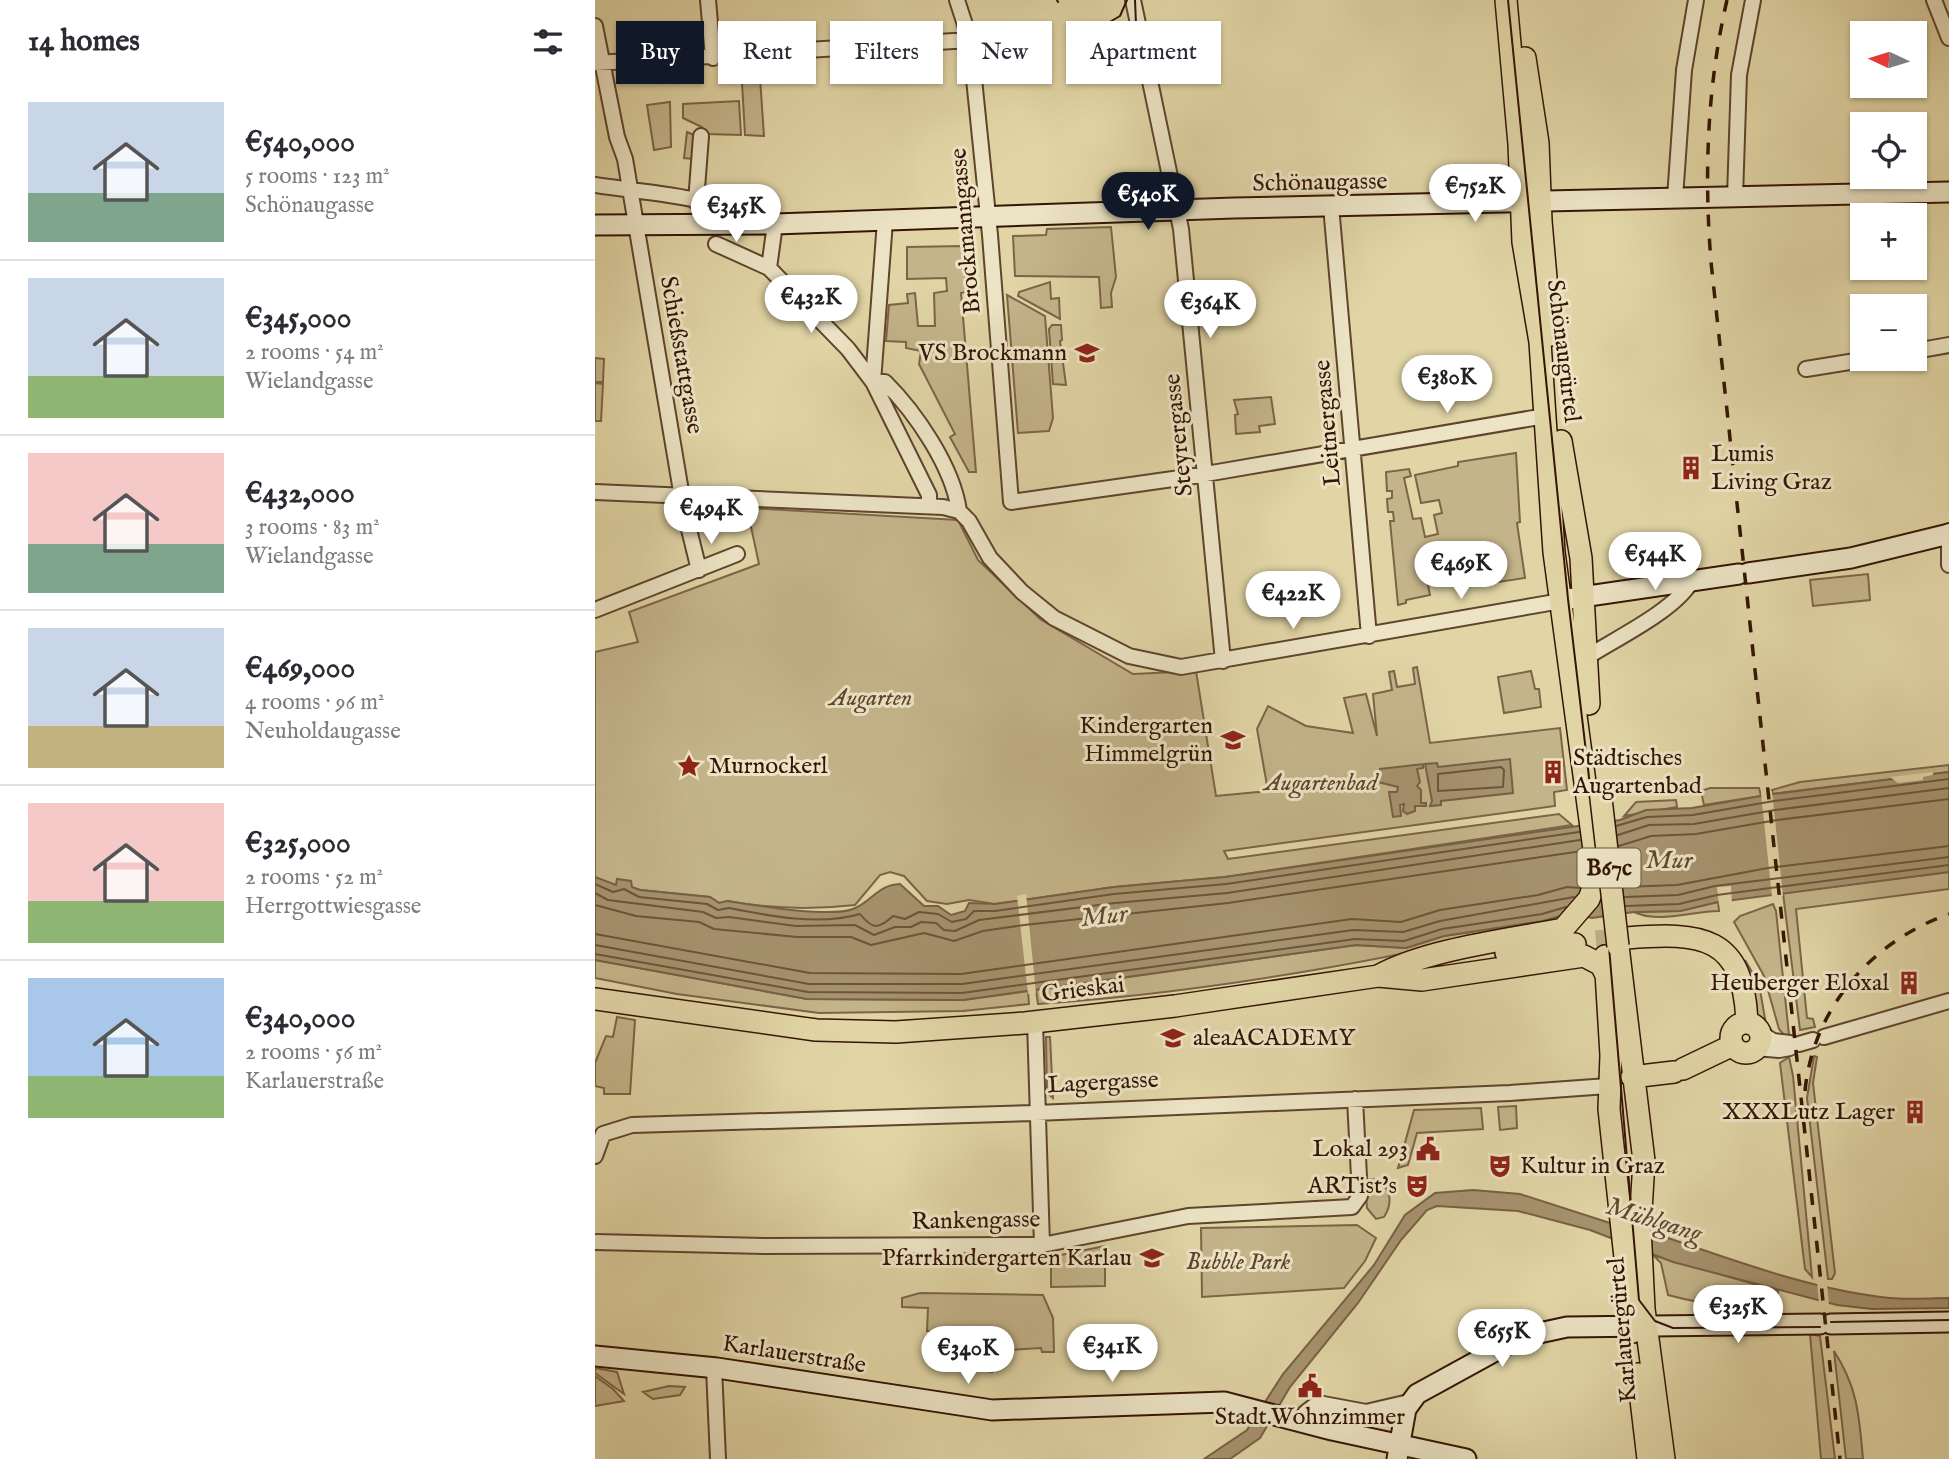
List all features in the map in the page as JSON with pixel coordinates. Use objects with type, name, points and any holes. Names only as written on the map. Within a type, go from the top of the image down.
[{"type":"main road","name":"Schönaugürtel","points":[[1506,0],[1519,144],[1530,202],[1563,457],[1577,528],[1584,596],[1594,791]]},
{"type":"main road","name":"Schönaugürtel","points":[[1520,0],[1526,78],[1537,141],[1525,264],[1540,342],[1554,552],[1594,791]]},
{"type":"main road","name":"Schönaugasse","points":[[766,224],[1331,206],[1949,192]]},
{"type":"main road","points":[[595,225],[766,224]]},
{"type":"main road","points":[[1561,601],[1851,558],[1948,533]]},
{"type":"main road","name":"B67c","points":[[1594,791],[1600,943]]},
{"type":"main road","name":"B67c","points":[[1594,791],[1600,943]]},
{"type":"main road","points":[[1378,976],[1394,967],[1482,945],[1563,929],[1571,922],[1593,888],[1595,857]]},
{"type":"main road","name":"Grieskai","points":[[595,999],[816,1030],[854,1032],[1035,1022],[1600,943],[1691,936],[1719,948],[1741,978],[1754,1034]]},
{"type":"main road","name":"Karlauergürtel","points":[[1600,943],[1607,977],[1611,1055],[1608,1086],[1633,1250],[1648,1459]]},
{"type":"main road","name":"Karlauergürtel","points":[[1600,943],[1632,1077],[1644,1161],[1630,1224]]},
{"type":"main road","points":[[1378,976],[1422,980],[1584,956],[1601,965],[1607,977]]},
{"type":"main road","points":[[1632,1077],[1679,1070],[1733,1045],[1733,1030],[1754,1034]]},
{"type":"main road","points":[[1398,1451],[1409,1402],[1423,1389],[1521,1337],[1567,1327],[1949,1322]]},
{"type":"main road","name":"Karlauergürtel","points":[[1639,1325],[1664,1459]]},
{"type":"main road","name":"Karlauerstraße","points":[[595,1356],[714,1368],[992,1410],[1205,1400],[1277,1414],[1398,1451],[1466,1459]]},
{"type":"street","points":[[708,0],[713,58]]},
{"type":"street","name":"Brockmanngasse","points":[[957,0],[964,21]]},
{"type":"street","name":"Steyrergasse","points":[[1133,0],[1178,211],[1223,661]]},
{"type":"street","points":[[1675,198],[1684,70],[1696,0]]},
{"type":"street","points":[[1735,197],[1739,75],[1753,0]]},
{"type":"street","points":[[1934,0],[1949,38]]},
{"type":"street","name":"Schießstattgasse","points":[[595,26],[599,63],[630,190],[682,496],[699,570]]},
{"type":"street","points":[[599,63],[957,41]]},
{"type":"street","name":"Brockmanngasse","points":[[974,84],[1011,502],[1205,474]]},
{"type":"street","points":[[696,202],[701,136]]},
{"type":"street","name":"Schönaugasse","points":[[595,185],[736,210],[766,224]]},
{"type":"street","name":"Leitnergasse","points":[[1331,206],[1369,636]]},
{"type":"street","points":[[873,382],[885,221]]},
{"type":"street","points":[[766,224],[769,268]]},
{"type":"street","points":[[716,244],[769,268],[829,329],[873,382],[929,495],[929,506]]},
{"type":"street","points":[[1927,349],[1949,345]]},
{"type":"street","points":[[1806,369],[1850,362]]},
{"type":"street","points":[[873,382],[885,382],[916,416],[955,492],[959,512]]},
{"type":"street","points":[[1205,474],[1545,416]]},
{"type":"street","points":[[595,492],[929,506],[959,512],[968,521],[990,558],[1022,592],[1054,618],[1129,656],[1181,667],[1561,601]]},
{"type":"street","points":[[1948,533],[1949,565]]},
{"type":"street","points":[[595,610],[737,554]]},
{"type":"street","points":[[1585,654],[1592,654],[1640,623],[1684,593],[1691,582]]},
{"type":"street","points":[[1754,1034],[1779,1050],[1949,1001]]},
{"type":"street","points":[[1035,1022],[1042,1245]]},
{"type":"street","name":"Lagergasse","points":[[595,1156],[603,1134],[632,1125],[1037,1112],[1608,1086]]},
{"type":"street","name":"Rankengasse","points":[[595,1242],[766,1246],[1042,1245],[1188,1216],[1355,1205],[1360,1196],[1355,1098]]},
{"type":"street","points":[[714,1368],[718,1459]]},
{"type":"street","points":[[1302,1421],[1305,1413],[1318,1403],[1366,1412],[1409,1402]]},
{"type":"green space","points":[[742,84],[760,84],[764,136],[745,135]]},
{"type":"green space","points":[[739,101],[741,135],[706,134],[702,127],[683,118],[683,104]]},
{"type":"green space","points":[[670,102],[671,147],[654,150],[647,105]]},
{"type":"green space","points":[[687,132],[694,135],[693,159],[684,158]]},
{"type":"green space","points":[[1111,227],[1116,277],[1111,293],[1112,307],[1101,308],[1099,277],[1015,276],[1013,236],[1046,235],[1047,229]]},
{"type":"green space","points":[[963,246],[966,292],[961,293],[976,472],[969,472],[950,437],[955,434],[919,364],[921,351],[906,348],[906,342],[886,341],[889,305],[908,303],[907,294],[915,293],[918,326],[935,326],[934,293],[947,291],[946,278],[907,279],[907,247]]},
{"type":"green space","points":[[1050,282],[1051,299],[1059,298],[1060,319],[1018,296],[1019,292]]},
{"type":"green space","points":[[1007,295],[1045,316],[1053,418],[1049,431],[1018,433]]},
{"type":"green space","points":[[1052,325],[1061,325],[1060,341],[1066,385],[1053,384],[1049,329]]},
{"type":"green space","points":[[595,358],[604,359],[603,382],[595,382]]},
{"type":"green space","points":[[595,383],[603,384],[601,421],[595,421]]},
{"type":"green space","points":[[1271,397],[1275,424],[1259,426],[1260,432],[1236,434],[1235,415],[1238,414],[1234,400]]},
{"type":"green space","points":[[1516,453],[1520,522],[1517,523],[1525,578],[1459,588],[1452,562],[1444,564],[1434,584],[1428,585],[1430,595],[1406,600],[1406,603],[1398,605],[1390,521],[1394,521],[1393,512],[1388,512],[1387,499],[1392,498],[1392,491],[1387,491],[1386,472],[1409,469],[1411,476],[1404,478],[1413,519],[1421,518],[1425,537],[1438,534],[1434,515],[1442,513],[1439,500],[1421,503],[1415,475],[1458,466],[1458,462]]},
{"type":"green space","name":"Augarten","points":[[747,508],[958,520],[978,560],[1040,619],[1133,674],[1196,671],[1216,796],[1268,791],[1257,729],[1268,706],[1306,726],[1353,733],[1344,698],[1366,694],[1377,736],[1373,694],[1392,690],[1389,672],[1394,671],[1397,687],[1415,684],[1413,668],[1417,667],[1430,743],[1560,728],[1567,790],[1554,792],[1555,806],[1224,851],[1228,859],[1559,814],[1572,825],[1225,877],[1114,887],[995,904],[969,900],[947,904],[927,901],[904,876],[890,872],[880,875],[855,905],[823,908],[775,907],[728,901],[719,903],[710,897],[610,884],[595,877],[595,652],[638,642],[629,612],[759,564]]},
{"type":"green space","points":[[1868,574],[1870,600],[1813,606],[1810,580]]},
{"type":"green space","points":[[1531,671],[1535,689],[1539,689],[1541,707],[1504,713],[1498,677]]},
{"type":"green space","points":[[1949,765],[1949,772],[1773,794],[1772,790],[1800,782]]},
{"type":"green space","points":[[1710,788],[1759,788],[1761,796],[1704,805],[1701,791]]},
{"type":"green space","points":[[1676,800],[1677,807],[1624,816],[1636,802]]},
{"type":"green space","points":[[1949,872],[1949,889],[1796,909],[1807,1018],[1813,1019],[1815,1027],[1800,1030],[1783,893]]},
{"type":"green space","points":[[1718,902],[1719,911],[1665,917],[1634,912],[1680,911]]},
{"type":"green space","points":[[1773,904],[1776,911],[1789,1035],[1784,1035],[1779,1029],[1764,976],[1734,922],[1740,916]]},
{"type":"green space","points":[[1570,913],[1564,918],[1368,961],[1237,983],[1038,1004],[1036,990],[1356,945],[1406,948],[1444,936],[1543,921]]},
{"type":"green space","points":[[595,960],[807,999],[963,1000],[1028,991],[1029,1004],[963,1011],[819,1013],[677,994],[595,978]]},
{"type":"green space","points":[[1745,960],[1759,984],[1767,1030],[1756,1015],[1753,985]]},
{"type":"green space","points":[[617,1017],[635,1020],[630,1094],[604,1094],[604,1088],[595,1086],[595,1063],[606,1036],[613,1037]]},
{"type":"green space","points":[[1046,1037],[1050,1037],[1053,1098],[1047,1093]]},
{"type":"green space","points":[[1814,1056],[1817,1057],[1813,1083],[1835,1273],[1832,1279],[1828,1279],[1807,1098]]},
{"type":"green space","points":[[1789,1057],[1812,1277],[1805,1269],[1780,1063]]},
{"type":"green space","points":[[1516,1106],[1517,1128],[1500,1130],[1498,1107]]},
{"type":"green space","points":[[1481,1108],[1483,1129],[1417,1133],[1408,1165],[1398,1168],[1414,1110]]},
{"type":"green space","points":[[1378,1179],[1386,1187],[1389,1201],[1384,1217],[1376,1219],[1367,1208],[1365,1183],[1367,1180]]},
{"type":"green space","name":"Bubble Park","points":[[1357,1225],[1376,1238],[1365,1261],[1344,1288],[1202,1297],[1201,1228]]},
{"type":"green space","points":[[1105,1246],[1105,1286],[1051,1287],[1051,1257]]},
{"type":"green space","points":[[1653,1255],[1778,1291],[1778,1297],[1723,1305],[1668,1295],[1661,1263]]},
{"type":"green space","points":[[920,1293],[1043,1295],[1053,1318],[1054,1352],[1042,1352],[1041,1348],[994,1351],[992,1372],[952,1364],[954,1355],[946,1353],[945,1347],[935,1346],[936,1333],[927,1331],[928,1308],[902,1307],[902,1298]]},
{"type":"green space","points":[[1810,1334],[1820,1336],[1835,1459],[1821,1459]]},
{"type":"green space","points":[[1834,1351],[1853,1390],[1863,1459],[1846,1459]]},
{"type":"green space","points":[[595,1368],[617,1372],[624,1394],[595,1373]]},
{"type":"green space","points":[[595,1376],[613,1389],[624,1401],[595,1406]]},
{"type":"green space","points":[[669,1386],[685,1387],[680,1395],[653,1399],[643,1392]]},
{"type":"water","points":[[1510,759],[1513,793],[1441,801],[1441,805],[1430,806],[1432,801],[1425,764],[1437,763],[1438,767]]},
{"type":"water","points":[[1423,764],[1423,768],[1417,769],[1420,782],[1417,786],[1421,790],[1421,803],[1426,803],[1426,806],[1415,806],[1415,811],[1407,814],[1403,811],[1404,804],[1400,805],[1401,816],[1393,817],[1389,792],[1397,792],[1398,787],[1378,782],[1380,769]]},
{"type":"water","name":"Mur","points":[[1949,772],[1949,872],[1718,902],[1680,911],[1634,912],[1592,918],[1570,913],[1543,921],[1444,936],[1406,948],[1356,945],[963,1000],[807,999],[595,960],[595,877],[616,885],[617,879],[631,881],[632,887],[640,890],[710,897],[719,903],[727,901],[827,912],[853,909],[886,887],[900,884],[924,906],[938,906],[951,915],[965,911],[969,903],[995,904],[1114,887],[1225,877],[1620,820],[1646,810],[1692,808],[1773,794]]},
{"type":"water","name":"Mühlgang","points":[[1473,1190],[1520,1194],[1610,1223],[1656,1232],[1744,1264],[1831,1288],[1890,1298],[1949,1298],[1949,1308],[1872,1309],[1837,1305],[1673,1262],[1590,1230],[1518,1211],[1437,1206],[1427,1210],[1401,1240],[1358,1303],[1290,1387],[1260,1438],[1230,1459],[1204,1459],[1247,1430],[1283,1374],[1374,1265],[1405,1215],[1435,1193]]},
{"type":"pier","points":[[1933,772],[1933,775],[1923,777],[1923,780],[1898,783],[1890,777]]},
{"type":"pier","points":[[1772,791],[1783,896],[1772,897],[1761,793]]},
{"type":"pier","points":[[1731,886],[1732,905],[1719,905],[1717,887]]},
{"type":"pier","points":[[1026,894],[1036,993],[1028,994],[1017,896]]},
{"type":"pier","points":[[1817,1281],[1827,1283],[1829,1306],[1819,1304]]},
{"type":"tunnel","points":[[1596,941],[1627,938]]},
{"type":"tram line","points":[[1111,21],[1120,16],[1127,0]]},
{"type":"tram line","points":[[1135,0],[1136,21]]},
{"type":"tram line","points":[[1508,0],[1568,599],[1609,947],[1639,1300],[1655,1321],[1673,1328],[1820,1327]]},
{"type":"tram line","points":[[1831,1322],[1949,1320]]},
{"type":"railway","points":[[1727,0],[1711,97],[1708,163],[1711,262],[1840,1459]]},
{"type":"railway","points":[[1805,1091],[1810,1061],[1820,1032],[1851,982],[1895,941],[1949,914]]},
{"type":"place","name":"VS Brockmann","points":[[1087,353]]},
{"type":"place","name":"Lumis Living Graz","points":[[1691,468]]},
{"type":"place","name":"Kindergarten Himmelgrün","points":[[1233,740]]},
{"type":"place","name":"Murnockerl","points":[[689,766]]},
{"type":"place","name":"Städtisches Augartenbad","points":[[1553,772]]},
{"type":"place","name":"Heuberger Eloxal","points":[[1909,983]]},
{"type":"place","name":"aleaACADEMY","points":[[1173,1038]]},
{"type":"place","name":"XXXLutz Lager","points":[[1915,1112]]},
{"type":"place","name":"Lokal 293","points":[[1428,1149]]},
{"type":"place","name":"Kultur in Graz","points":[[1500,1166]]},
{"type":"place","name":"ARTist's","points":[[1417,1186]]},
{"type":"place","name":"Pfarrkindergarten Karlau","points":[[1152,1258]]},
{"type":"place","name":"Stadt.Wohnzimmer","points":[[1310,1386]]},
{"type":"park label","name":"Augartenbad","points":[[1321,783]]}]
